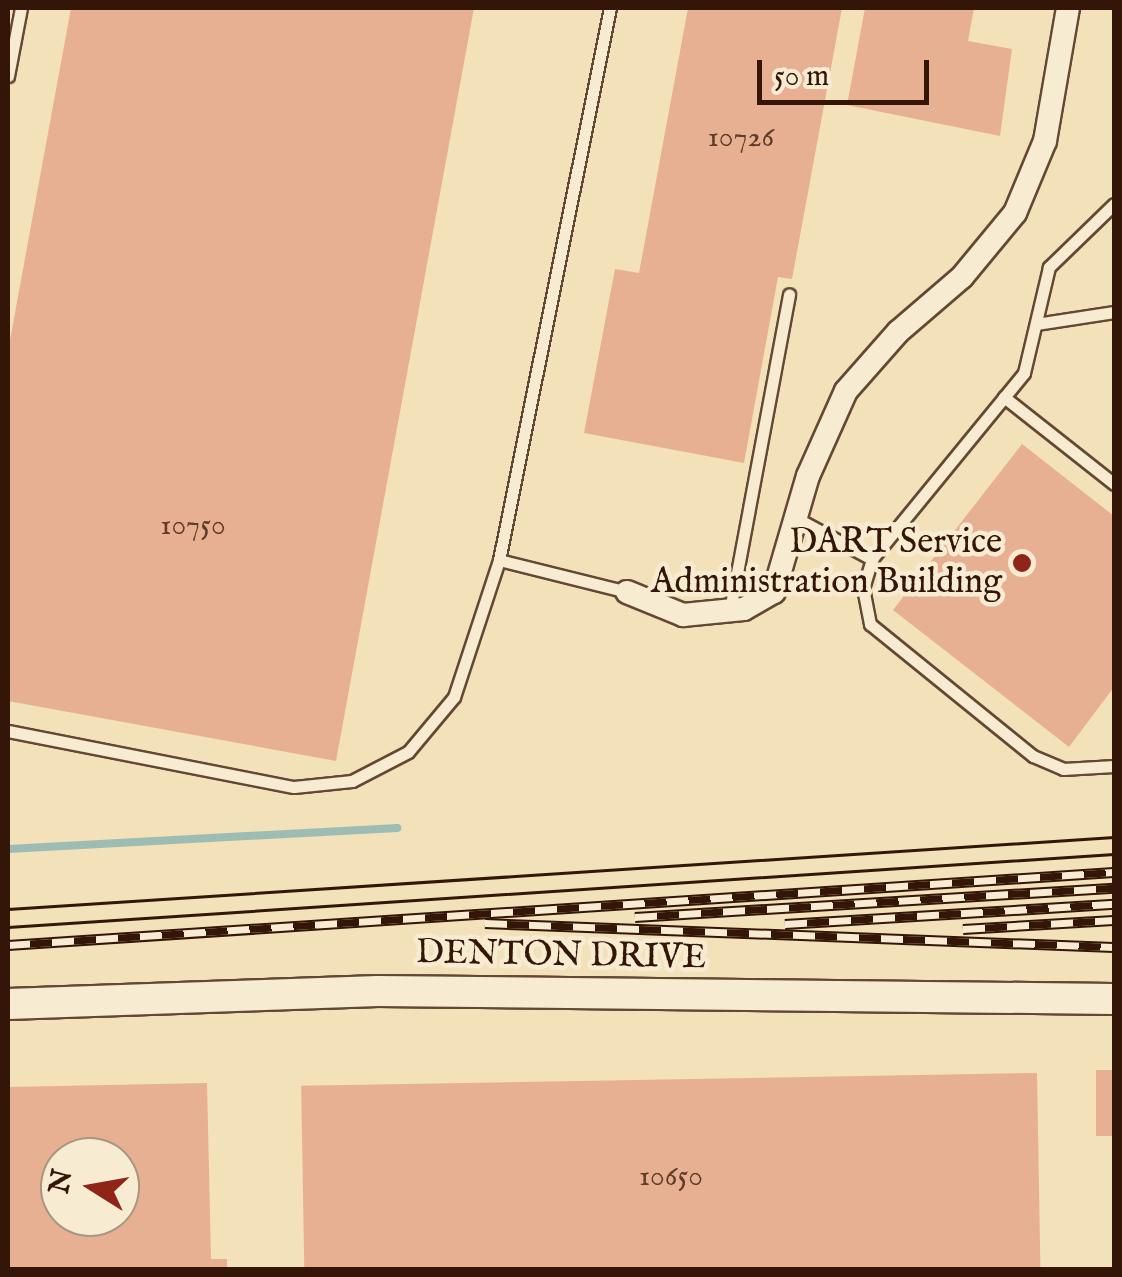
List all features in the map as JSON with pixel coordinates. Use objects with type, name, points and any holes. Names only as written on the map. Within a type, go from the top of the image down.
[{"type":"street","points":[[627,592],[682,615],[730,610],[774,592],[794,517],[846,391],[898,332],[962,277],[1015,213],[1045,141],[1068,8]]},
{"type":"street","name":"DENTON DRIVE","points":[[8,1004],[378,991],[1114,998]]},
{"type":"lane","points":[[8,76],[21,8]]},
{"type":"lane","points":[[8,730],[294,787],[352,781],[408,752],[454,697],[498,560],[610,8]]},
{"type":"lane","points":[[1114,204],[1048,267],[1024,373],[872,558],[864,588],[870,624],[1034,756],[1063,770],[1114,766]]},
{"type":"lane","points":[[730,610],[789,294]]},
{"type":"lane","points":[[1036,324],[1114,312]]},
{"type":"lane","points":[[1004,398],[1114,484]]},
{"type":"lane","points":[[794,517],[872,558]]},
{"type":"lane","points":[[498,560],[627,592]]},
{"type":"building","points":[[71,8],[474,8],[336,761],[8,701],[8,351]]},
{"type":"building","points":[[688,8],[842,8],[792,279],[778,277],[744,463],[584,433],[615,269],[639,273]]},
{"type":"building","points":[[865,8],[974,8],[968,41],[1012,49],[1000,136],[847,105]]},
{"type":"building","name":"DART Service Administration Building","points":[[1022,444],[1114,516],[1114,687],[1069,747],[893,610]]},
{"type":"building","points":[[1096,1070],[1114,1070],[1114,1136],[1096,1136]]},
{"type":"building","points":[[1037,1073],[1040,1270],[304,1270],[301,1086]]},
{"type":"building","points":[[207,1083],[211,1259],[227,1259],[227,1270],[8,1270],[8,1087]]},
{"type":"waterway","points":[[8,849],[397,828]]},
{"type":"tram line","points":[[8,909],[1114,837]]},
{"type":"tram line","points":[[8,927],[1114,854]]},
{"type":"railway","points":[[8,945],[1114,872]]},
{"type":"railway","points":[[635,917],[1114,888]]},
{"type":"railway","points":[[785,924],[1114,904]]},
{"type":"railway","points":[[963,929],[1114,920]]},
{"type":"railway","points":[[485,923],[1114,947]]},
{"type":"place","name":"DART Service Administration Building","points":[[1022,563]]}]
